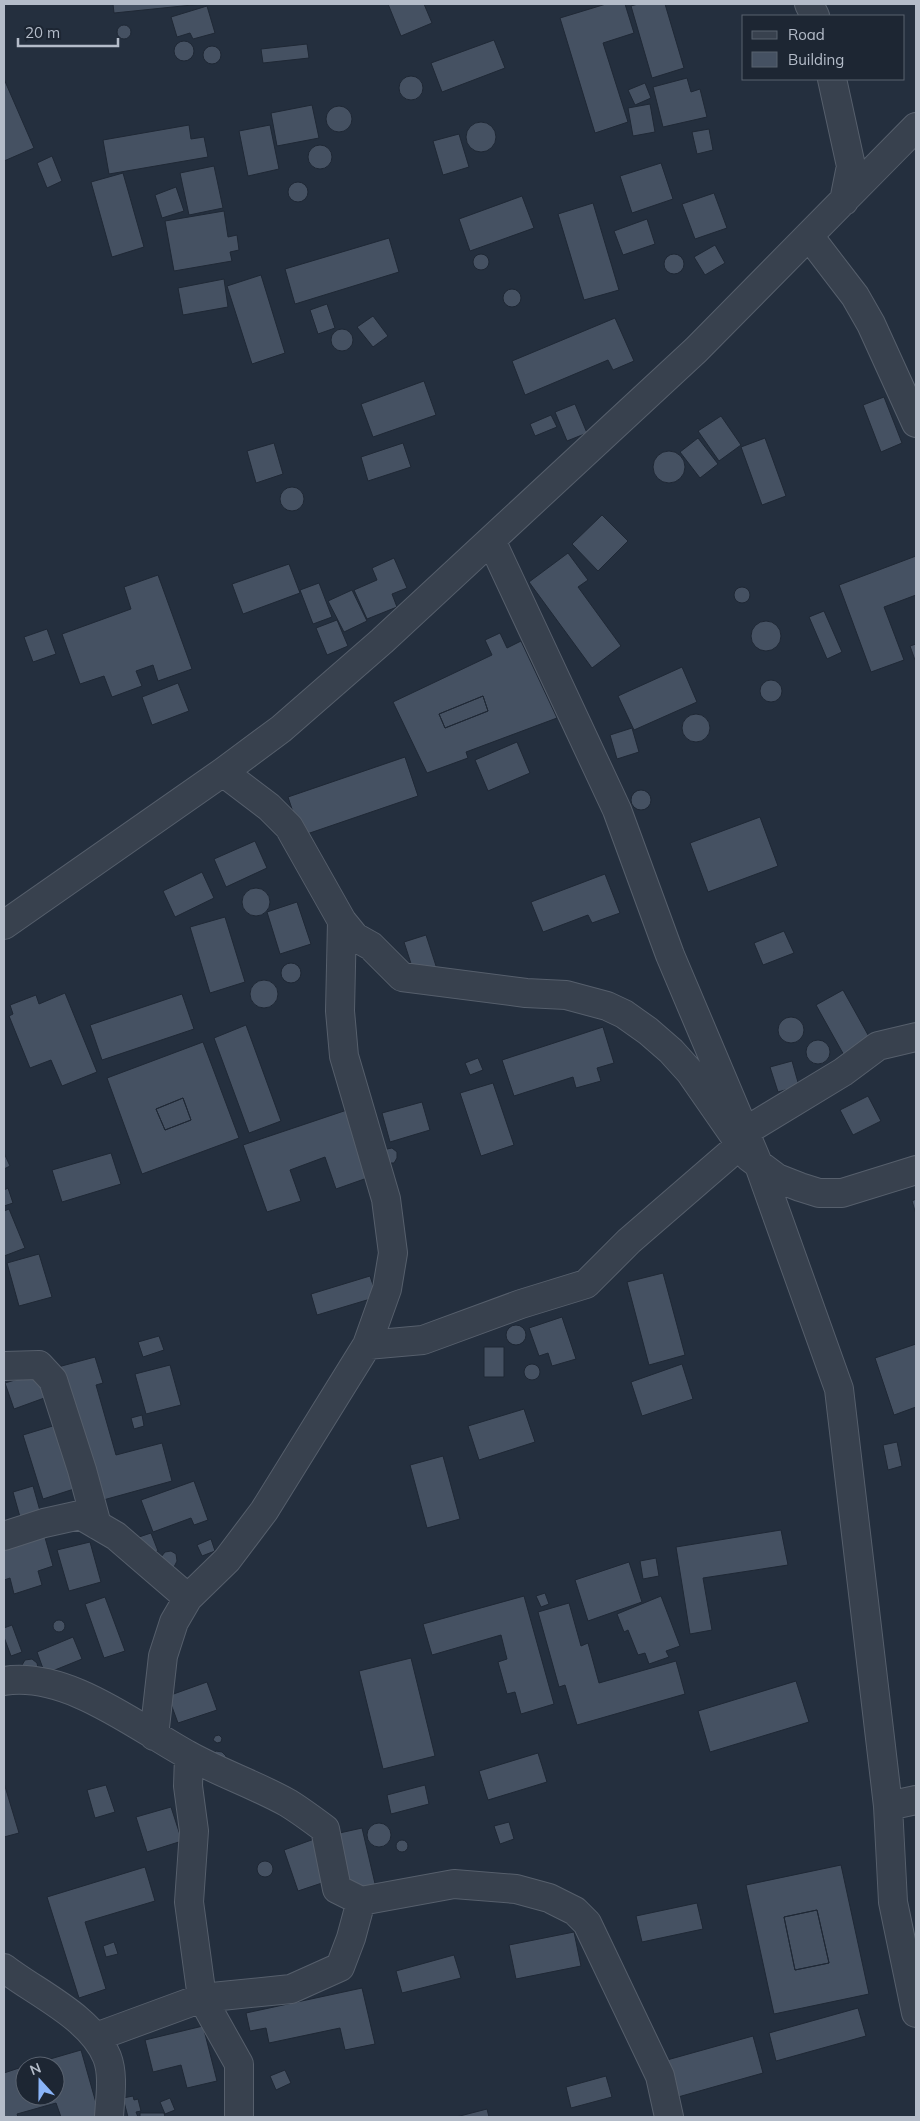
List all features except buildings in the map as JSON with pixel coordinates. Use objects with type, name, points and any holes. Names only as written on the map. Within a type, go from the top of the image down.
[{"type":"street","points":[[832,80],[851,166],[844,201]]},
{"type":"street","points":[[4,925],[223,772],[288,723],[491,540],[696,350],[916,127]]},
{"type":"street","points":[[809,236],[855,296],[867,317],[916,423]]},
{"type":"street","points":[[491,540],[617,810],[670,955],[749,1158],[760,1168],[777,1178],[819,1193],[842,1193],[916,1170]]},
{"type":"street","points":[[223,772],[268,807],[289,828],[342,921],[356,937],[371,946],[402,977],[526,993],[566,995],[607,1006],[624,1014],[648,1030],[677,1058],[742,1139]]},
{"type":"street","points":[[154,1736],[164,1656],[174,1622],[188,1598],[227,1560],[264,1510],[367,1345],[387,1289],[393,1252],[386,1199],[344,1056],[340,1011],[342,921]]},
{"type":"street","points":[[367,1345],[423,1340],[521,1304],[586,1284],[629,1240],[742,1139],[843,1072],[878,1046],[916,1037]]},
{"type":"street","points":[[760,1168],[840,1388],[888,1806],[894,1902],[916,2013]]},
{"type":"street","points":[[4,1366],[39,1365],[53,1380],[82,1470],[97,1525]]},
{"type":"street","points":[[4,1536],[44,1523],[80,1515],[116,1536],[188,1598]]},
{"type":"street","points":[[4,1681],[39,1681],[65,1689],[108,1709],[189,1756],[288,1803],[325,1829],[337,1889],[361,1901],[454,1884],[516,1889],[549,1898],[576,1910],[587,1923],[660,2076],[669,2117]]},
{"type":"street","points":[[189,1756],[188,1786],[194,1831],[189,1902],[202,1998],[239,2064],[239,2117]]},
{"type":"street","points":[[888,1806],[916,1800]]},
{"type":"street","points":[[96,2038],[202,1998],[291,1989],[340,1966],[351,1938],[361,1901]]},
{"type":"street","points":[[4,1968],[74,2016],[96,2038],[107,2057],[111,2076],[109,2117]]}]
